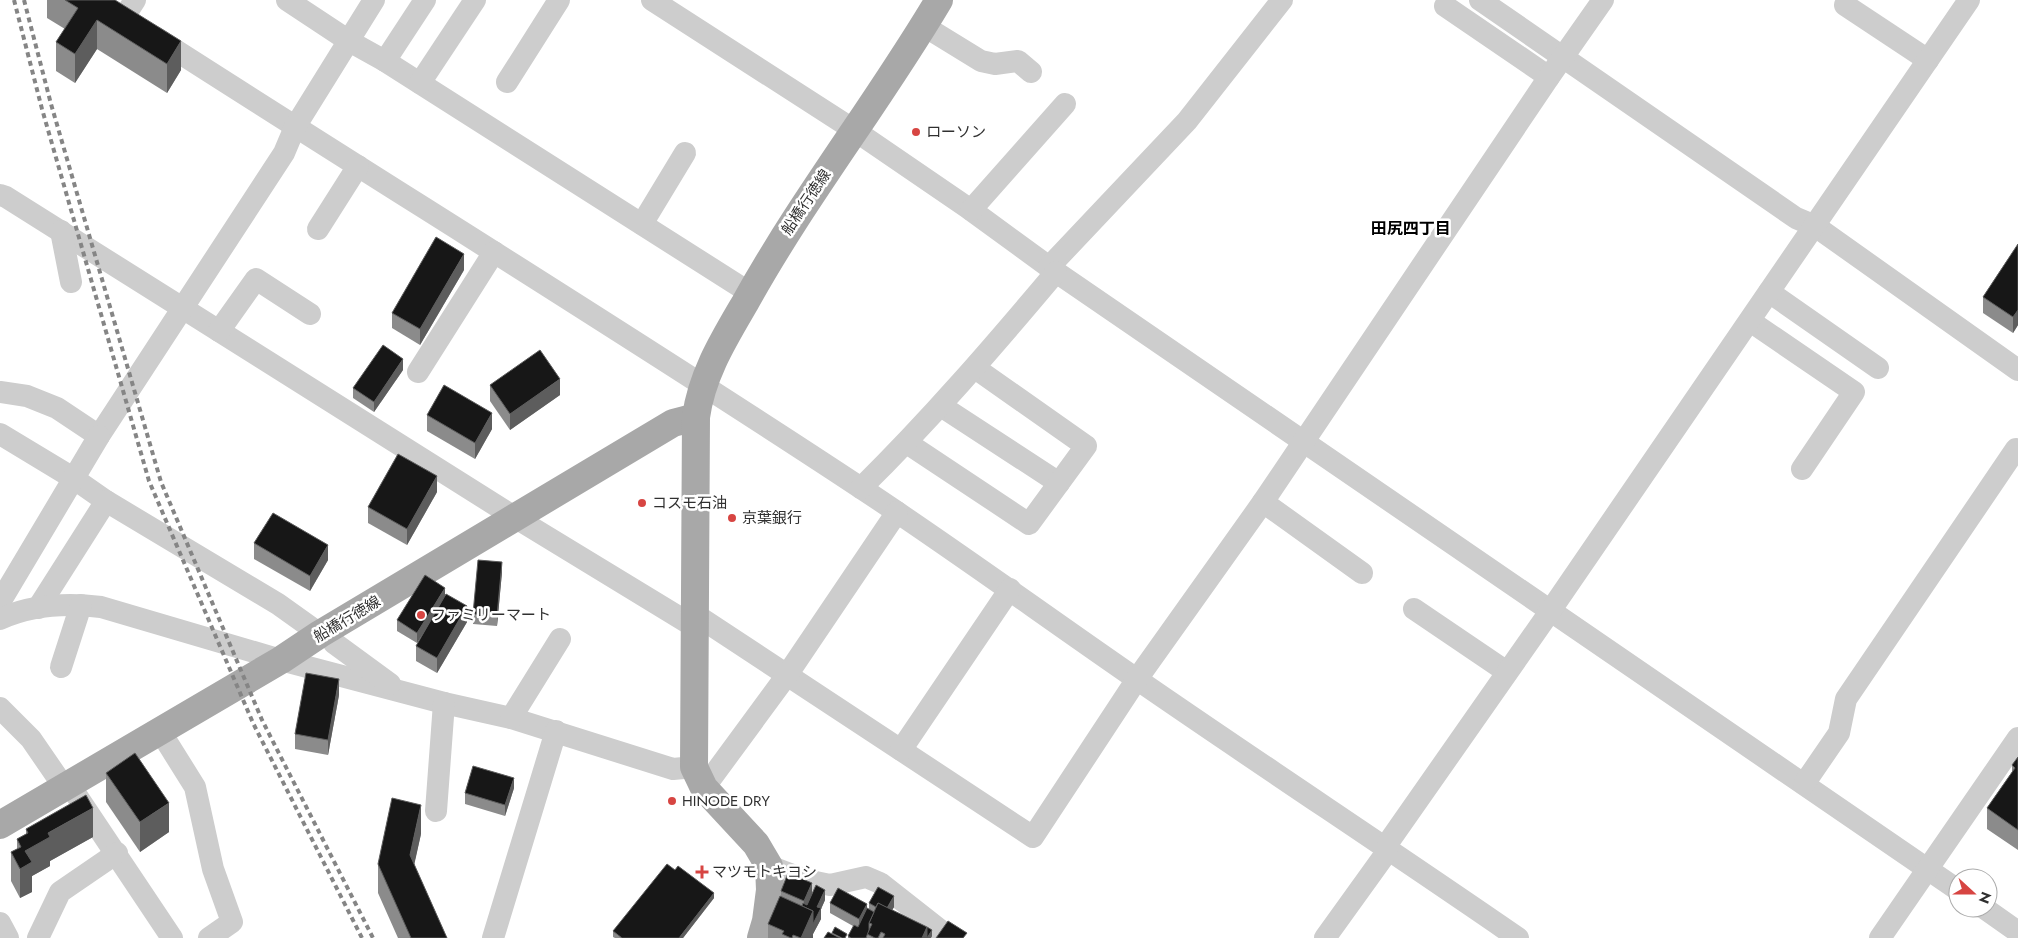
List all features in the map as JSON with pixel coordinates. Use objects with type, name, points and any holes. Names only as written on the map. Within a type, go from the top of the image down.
[{"type":"main road","name":"船橋行徳線","points":[[699,777],[696,621],[696,416],[703,385],[710,364],[778,245],[940,0]]},
{"type":"main road","name":"船橋行徳線","points":[[0,825],[281,660],[327,639],[516,518],[673,423],[696,416]]},
{"type":"main road","points":[[699,777],[756,844],[769,866],[770,890],[766,920],[761,938]]},
{"type":"street","points":[[287,0],[750,293]]},
{"type":"street","points":[[0,602],[99,436],[284,153],[295,127],[374,0]]},
{"type":"street","points":[[385,61],[425,0]]},
{"type":"street","points":[[420,83],[475,0]]},
{"type":"street","points":[[507,82],[559,0]]},
{"type":"street","points":[[652,0],[854,130],[971,210],[1052,270],[1948,883]]},
{"type":"street","points":[[862,488],[907,443],[975,368],[1052,270],[1186,121],[1282,0]]},
{"type":"street","points":[[1480,0],[1796,218],[1815,226],[2018,370]]},
{"type":"street","points":[[0,195],[516,518],[787,675],[1033,837],[1137,680],[1262,502],[1548,77],[1564,58],[1603,0]]},
{"type":"street","points":[[1326,938],[1384,856],[1390,840],[1508,672],[1928,60],[1963,2]]},
{"type":"street","points":[[104,4],[130,8],[295,127],[862,488],[1010,589],[1137,680],[1387,847],[1518,938]]},
{"type":"street","points":[[1845,5],[1928,60]]},
{"type":"street","points":[[1445,6],[1548,77]]},
{"type":"street","points":[[924,26],[981,61],[995,64],[1018,61],[1031,72]]},
{"type":"street","points":[[971,210],[1065,104]]},
{"type":"street","points":[[642,224],[685,153]]},
{"type":"street","points":[[318,229],[358,166]]},
{"type":"street","points":[[61,232],[71,282]]},
{"type":"street","points":[[418,372],[494,252]]},
{"type":"street","points":[[219,331],[256,279],[310,314]]},
{"type":"street","points":[[1769,292],[1878,368]]},
{"type":"street","points":[[1750,321],[1854,392],[1802,468]]},
{"type":"street","points":[[907,443],[1029,524],[1086,446],[975,368]]},
{"type":"street","points":[[0,392],[26,396],[57,408],[99,436]]},
{"type":"street","points":[[941,406],[1059,483]]},
{"type":"street","points":[[0,434],[73,478],[106,502],[278,604],[401,692]]},
{"type":"street","points":[[1804,784],[1839,733],[1846,699],[2016,449]]},
{"type":"street","points":[[38,608],[106,502]]},
{"type":"street","points":[[1262,502],[1362,572]]},
{"type":"street","points":[[0,620],[16,612],[38,608],[81,604],[102,607],[281,660],[444,703],[511,718],[699,777],[787,675],[898,512]]},
{"type":"street","points":[[901,750],[1010,589]]},
{"type":"street","points":[[61,667],[81,604]]},
{"type":"street","points":[[1414,609],[1508,672]]},
{"type":"street","points":[[511,718],[560,639]]},
{"type":"street","points":[[436,811],[444,703]]},
{"type":"street","points":[[0,708],[31,739],[67,786],[117,853],[172,938]]},
{"type":"street","points":[[160,731],[195,787],[213,869],[232,922],[209,938]]},
{"type":"street","points":[[493,938],[556,731]]},
{"type":"street","points":[[1880,938],[2018,738]]},
{"type":"street","points":[[38,938],[60,892],[117,853]]},
{"type":"street","points":[[769,866],[806,880],[830,885],[866,877],[880,883],[950,938]]},
{"type":"street","points":[[1998,918],[2018,932]]},
{"type":"street","points":[[0,923],[8,938]]},
{"type":"building","points":[[65,0],[115,0],[181,41],[167,64],[97,20],[75,54],[56,42],[78,8]]},
{"type":"building","points":[[436,237],[464,254],[420,329],[392,313]]},
{"type":"building","points":[[2018,244],[2018,310],[2013,317],[1983,297]]},
{"type":"building","points":[[383,345],[403,359],[374,402],[353,388]]},
{"type":"building","points":[[540,350],[560,379],[510,414],[490,385]]},
{"type":"building","points":[[444,385],[492,413],[475,443],[427,415]]},
{"type":"building","points":[[398,454],[437,476],[407,529],[368,507]]},
{"type":"building","points":[[273,513],[328,545],[310,576],[254,543]]},
{"type":"building","points":[[478,560],[502,562],[497,616],[473,614]]},
{"type":"building","name":"ファミリーマート","points":[[425,575],[445,588],[417,633],[397,620]]},
{"type":"building","points":[[446,594],[467,606],[437,658],[416,646]]},
{"type":"building","points":[[306,673],[339,679],[328,740],[295,734]]},
{"type":"building","points":[[135,753],[169,803],[140,822],[106,773]]},
{"type":"building","points":[[2018,757],[2018,830],[1987,808],[2015,768],[2012,765]]},
{"type":"building","points":[[473,766],[514,778],[505,805],[465,793]]},
{"type":"building","points":[[86,795],[93,808],[48,833],[50,837],[25,851],[32,862],[20,869],[11,852],[21,847],[17,839],[28,833],[26,829]]},
{"type":"building","points":[[392,798],[421,805],[410,855],[447,938],[411,938],[378,864]]},
{"type":"building","points":[[667,864],[675,870],[678,866],[714,893],[679,938],[622,938],[613,931]]},
{"type":"building","points":[[788,873],[812,883],[804,901],[781,891]]},
{"type":"building","points":[[816,885],[825,890],[817,907],[821,908],[813,924],[813,911],[802,906],[803,903],[807,905]]},
{"type":"building","points":[[878,887],[894,896],[887,908],[878,903],[876,907],[869,903]]},
{"type":"building","points":[[838,888],[867,904],[859,919],[830,903]]},
{"type":"building","points":[[780,896],[813,911],[801,938],[793,935],[791,938],[782,934],[784,931],[768,924]]},
{"type":"building","points":[[878,903],[927,927],[922,938],[883,938],[885,934],[881,932],[878,938],[875,938],[867,934],[872,924],[869,923]]},
{"type":"building","points":[[867,908],[874,912],[869,923],[866,938],[851,938],[848,936],[854,925],[858,927]]},
{"type":"building","points":[[948,921],[967,933],[963,938],[936,938]]},
{"type":"building","points":[[835,927],[847,934],[845,938],[832,933]]},
{"type":"building","points":[[927,927],[932,930],[927,938]]},
{"type":"building","points":[[828,932],[840,938],[824,938]]},
{"type":"railway","points":[[14,0],[42,109],[149,481],[253,723],[362,938]]},
{"type":"railway","points":[[24,0],[51,104],[161,482],[262,720],[373,938]]},
{"type":"place","name":"ローソン","points":[[916,132]]},
{"type":"place","name":"コスモ石油","points":[[642,503]]},
{"type":"place","name":"京葉銀行","points":[[732,518]]},
{"type":"place","name":"ファミリーマート","points":[[421,615]]},
{"type":"place","name":"HINODE DRY","points":[[672,801]]},
{"type":"place","name":"マツモトキヨシ","points":[[702,872]]},
{"type":"district","name":"田尻四丁目","points":[[1411,228]]}]
